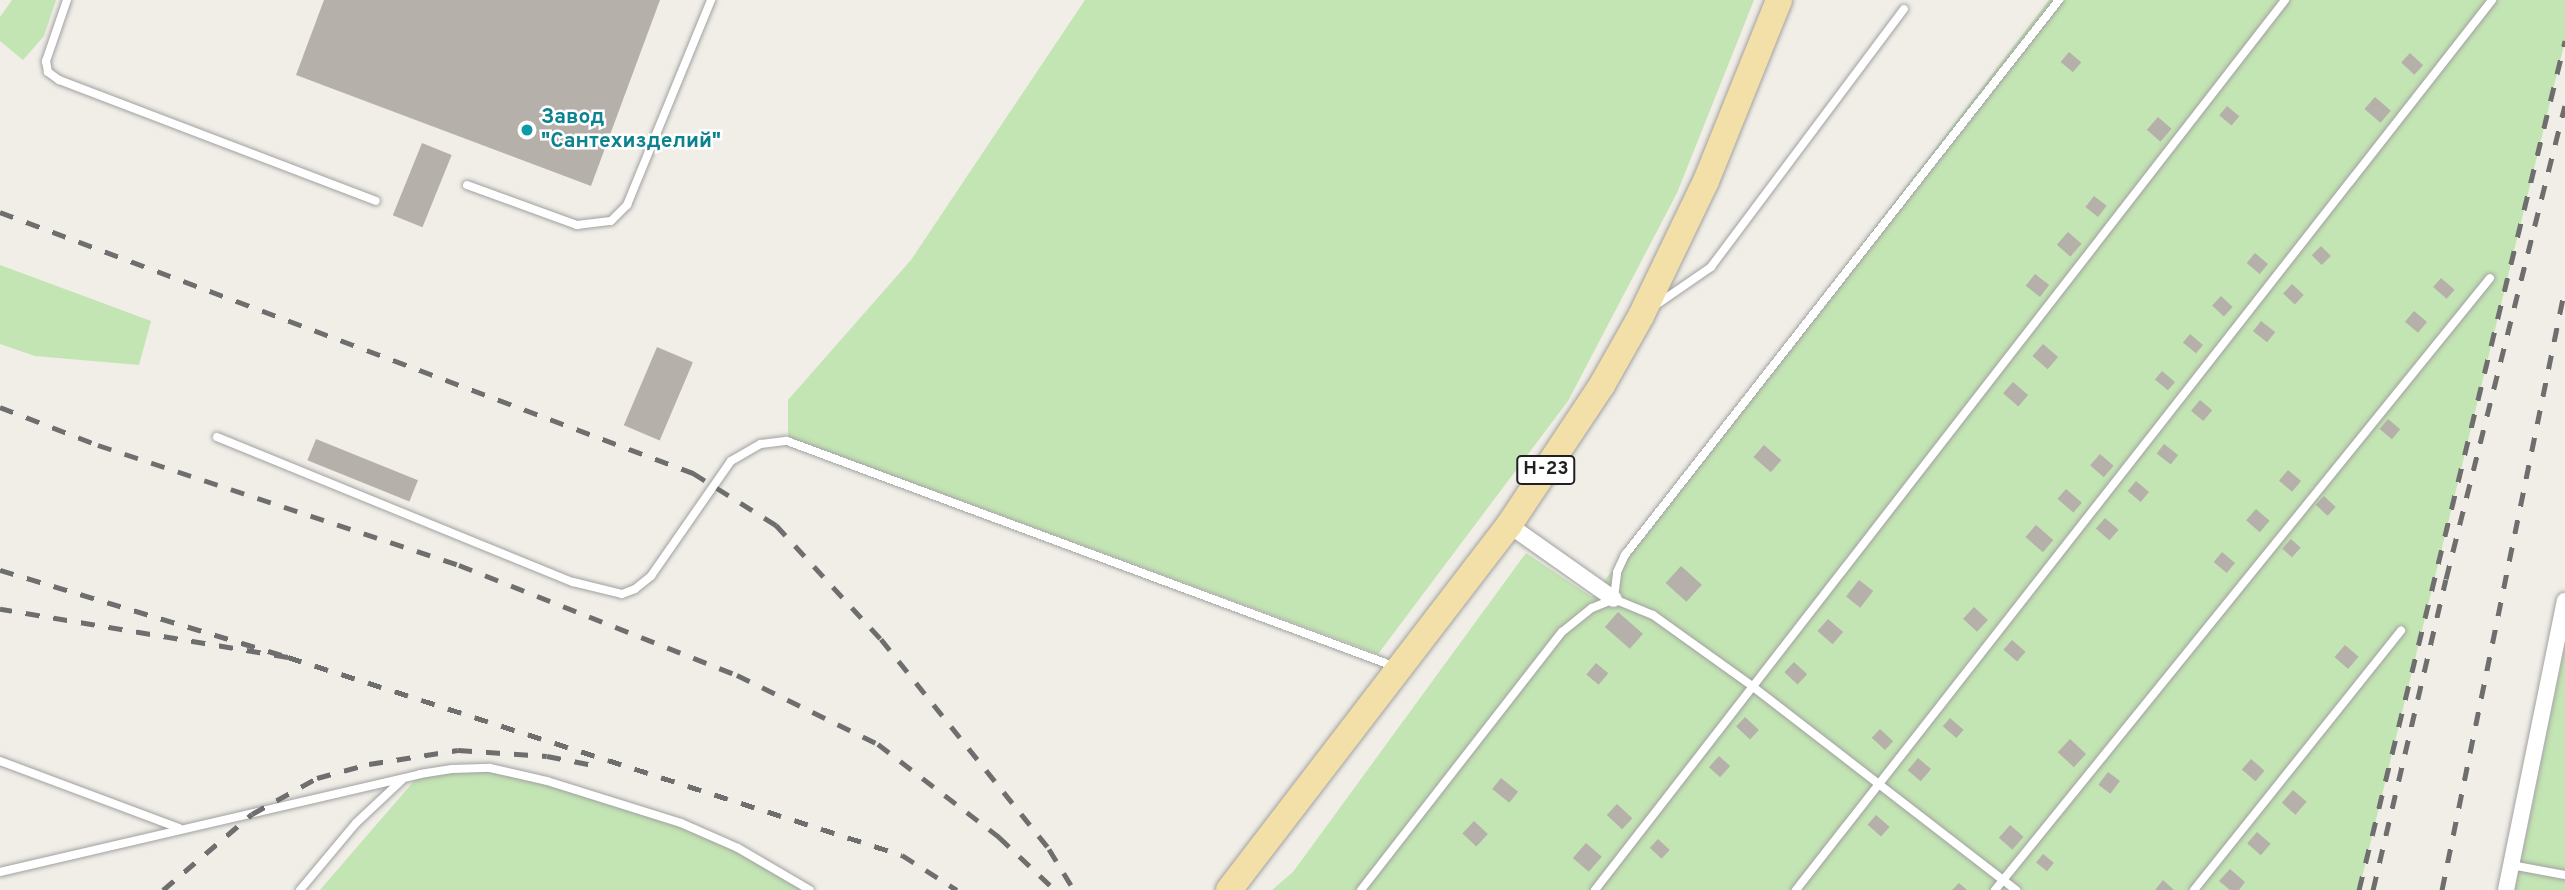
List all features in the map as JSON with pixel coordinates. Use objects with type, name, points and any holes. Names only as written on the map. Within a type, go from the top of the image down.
[{"type":"main road","name":"Н-23","points":[[1229,890],[1510,525],[1602,385],[1641,316],[1706,181],[1781,3]]},
{"type":"street","points":[[1510,525],[1614,599]]},
{"type":"street","points":[[2506,890],[2565,601]]},
{"type":"lane","points":[[67,0],[46,61],[48,72],[59,80],[376,201]]},
{"type":"lane","points":[[467,186],[577,225],[611,221],[627,205],[711,0]]},
{"type":"lane","points":[[1614,599],[1617,572],[1625,555],[2059,0]]},
{"type":"lane","points":[[1595,890],[2285,0]]},
{"type":"lane","points":[[1796,890],[2492,0]]},
{"type":"lane","points":[[1641,316],[1711,267],[1904,9]]},
{"type":"lane","points":[[1996,890],[2490,278]]},
{"type":"lane","points":[[217,437],[573,582],[622,594],[635,589],[651,576],[731,461],[761,444],[787,441],[1401,669]]},
{"type":"lane","points":[[1361,890],[1562,632],[1592,608],[1614,599],[1653,615],[1752,686],[2016,890]]},
{"type":"lane","points":[[2194,890],[2401,631]]},
{"type":"lane","points":[[0,761],[178,828]]},
{"type":"lane","points":[[0,872],[178,828],[404,778],[452,769],[490,768],[547,781],[681,823],[738,848],[810,890]]},
{"type":"lane","points":[[300,890],[356,823],[404,778]]},
{"type":"lane","points":[[2511,865],[2565,875]]},
{"type":"green space","points":[[12,0],[56,0],[44,36],[23,60],[0,41],[0,17]]},
{"type":"green space","points":[[1085,0],[1754,0],[1677,193],[1568,401],[1378,654],[788,437],[788,400],[911,260]]},
{"type":"green space","points":[[2049,0],[2565,0],[2565,41],[2359,890],[1272,890],[1293,872],[1526,553],[1592,597]]},
{"type":"green space","points":[[0,265],[151,321],[139,365],[35,356],[0,344]]},
{"type":"green space","points":[[2565,645],[2565,890],[2515,890]]},
{"type":"green space","points":[[490,768],[681,823],[810,890],[320,890],[420,774]]},
{"type":"building","name":"Завод \"Сантехизделий\"","points":[[324,0],[660,0],[591,186],[296,75]]},
{"type":"building","points":[[2069,52],[2081,62],[2073,72],[2061,62]]},
{"type":"building","points":[[2410,53],[2423,65],[2414,75],[2401,63]]},
{"type":"building","points":[[2375,97],[2391,111],[2380,123],[2365,109]]},
{"type":"building","points":[[2227,106],[2239,116],[2232,125],[2219,115]]},
{"type":"building","points":[[2158,117],[2172,129],[2160,142],[2147,130]]},
{"type":"building","points":[[422,143],[452,155],[422,227],[393,215]]},
{"type":"building","points":[[2094,196],[2107,206],[2098,217],[2085,207]]},
{"type":"building","points":[[2068,232],[2082,244],[2070,257],[2057,245]]},
{"type":"building","points":[[2321,246],[2331,256],[2322,265],[2312,255]]},
{"type":"building","points":[[2255,253],[2268,264],[2260,274],[2247,263]]},
{"type":"building","points":[[2035,274],[2049,285],[2040,297],[2026,286]]},
{"type":"building","points":[[2441,278],[2455,290],[2447,299],[2433,287]]},
{"type":"building","points":[[2292,284],[2304,295],[2295,304],[2283,294]]},
{"type":"building","points":[[2221,296],[2233,307],[2224,316],[2212,306]]},
{"type":"building","points":[[2414,311],[2427,322],[2418,333],[2405,322]]},
{"type":"building","points":[[2261,321],[2275,332],[2267,342],[2253,331]]},
{"type":"building","points":[[2190,334],[2203,345],[2196,353],[2183,342]]},
{"type":"building","points":[[2043,344],[2058,357],[2048,369],[2033,356]]},
{"type":"building","points":[[657,347],[693,362],[660,440],[624,425]]},
{"type":"building","points":[[2162,371],[2175,382],[2168,390],[2155,379]]},
{"type":"building","points":[[2013,382],[2028,395],[2018,406],[2003,393]]},
{"type":"building","points":[[2200,400],[2212,410],[2203,421],[2191,411]]},
{"type":"building","points":[[2388,419],[2400,429],[2392,439],[2380,429]]},
{"type":"building","points":[[316,439],[418,480],[409,502],[307,460]]},
{"type":"building","points":[[2164,444],[2178,455],[2171,465],[2157,453]]},
{"type":"building","points":[[1764,445],[1781,460],[1771,472],[1754,457]]},
{"type":"building","points":[[2100,454],[2114,466],[2104,477],[2090,465]]},
{"type":"building","points":[[2288,470],[2301,481],[2292,492],[2279,481]]},
{"type":"building","points":[[2136,481],[2149,492],[2141,502],[2128,491]]},
{"type":"building","points":[[2066,489],[2082,503],[2073,513],[2057,499]]},
{"type":"building","points":[[2324,496],[2336,507],[2328,516],[2316,505]]},
{"type":"building","points":[[2256,509],[2270,521],[2260,532],[2246,520]]},
{"type":"building","points":[[2105,518],[2119,530],[2109,540],[2096,529]]},
{"type":"building","points":[[2036,525],[2053,540],[2043,552],[2026,537]]},
{"type":"building","points":[[2291,539],[2301,548],[2292,557],[2282,549]]},
{"type":"building","points":[[2222,552],[2235,563],[2227,573],[2214,562]]},
{"type":"building","points":[[1681,566],[1702,585],[1686,602],[1666,583]]},
{"type":"building","points":[[1859,580],[1873,591],[1860,608],[1846,597]]},
{"type":"building","points":[[1974,607],[1988,620],[1977,632],[1963,619]]},
{"type":"building","points":[[1618,612],[1643,634],[1630,649],[1605,627]]},
{"type":"building","points":[[1828,619],[1843,632],[1833,644],[1818,631]]},
{"type":"building","points":[[2012,640],[2026,652],[2017,662],[2003,650]]},
{"type":"building","points":[[2345,645],[2359,657],[2348,669],[2335,657]]},
{"type":"building","points":[[1794,662],[1807,674],[1798,685],[1784,672]]},
{"type":"building","points":[[1596,663],[1608,673],[1599,685],[1586,674]]},
{"type":"building","points":[[1745,717],[1759,730],[1750,739],[1736,727]]},
{"type":"building","points":[[1950,718],[1964,730],[1956,738],[1943,726]]},
{"type":"building","points":[[1880,729],[1893,741],[1885,750],[1872,738]]},
{"type":"building","points":[[2070,739],[2086,754],[2074,767],[2058,752]]},
{"type":"building","points":[[1719,756],[1730,766],[1720,777],[1709,767]]},
{"type":"building","points":[[1918,758],[1931,769],[1921,781],[1908,770]]},
{"type":"building","points":[[2251,759],[2265,771],[2255,781],[2242,770]]},
{"type":"building","points":[[2108,772],[2120,781],[2110,794],[2098,785]]},
{"type":"building","points":[[1501,778],[1518,792],[1509,803],[1492,789]]},
{"type":"building","points":[[2293,790],[2307,802],[2295,815],[2282,803]]},
{"type":"building","points":[[1617,804],[1632,818],[1622,829],[1607,815]]},
{"type":"building","points":[[1876,815],[1890,827],[1881,837],[1867,825]]},
{"type":"building","points":[[1474,821],[1488,834],[1476,846],[1462,833]]},
{"type":"building","points":[[2010,825],[2024,837],[2012,850],[1999,838]]},
{"type":"building","points":[[2257,832],[2271,844],[2261,855],[2247,843]]},
{"type":"building","points":[[1658,839],[1670,850],[1662,859],[1650,848]]},
{"type":"building","points":[[1586,843],[1602,857],[1589,872],[1573,858]]},
{"type":"building","points":[[2043,854],[2054,863],[2047,871],[2036,863]]},
{"type":"building","points":[[2230,869],[2245,882],[2239,890],[2230,890],[2219,881]]},
{"type":"building","points":[[2163,880],[2174,890],[2155,890]]},
{"type":"building","points":[[1959,883],[1967,890],[1952,890]]},
{"type":"railway","points":[[2359,890],[2565,41]]},
{"type":"railway","points":[[2373,890],[2446,579],[2565,106]]},
{"type":"railway","points":[[0,212],[693,473],[776,525],[881,639],[1049,849],[1074,890]]},
{"type":"railway","points":[[2442,890],[2565,288]]},
{"type":"railway","points":[[0,407],[98,445],[459,565],[737,675],[878,744],[999,837],[1055,890]]},
{"type":"railway","points":[[0,570],[288,657],[0,609]]},
{"type":"railway","points":[[288,657],[902,855],[957,890]]},
{"type":"railway","points":[[163,890],[252,814],[317,778],[369,764],[458,750],[547,756],[593,765]]},
{"type":"place","name":"Завод \"Сантехизделий\"","points":[[527,130]]}]
